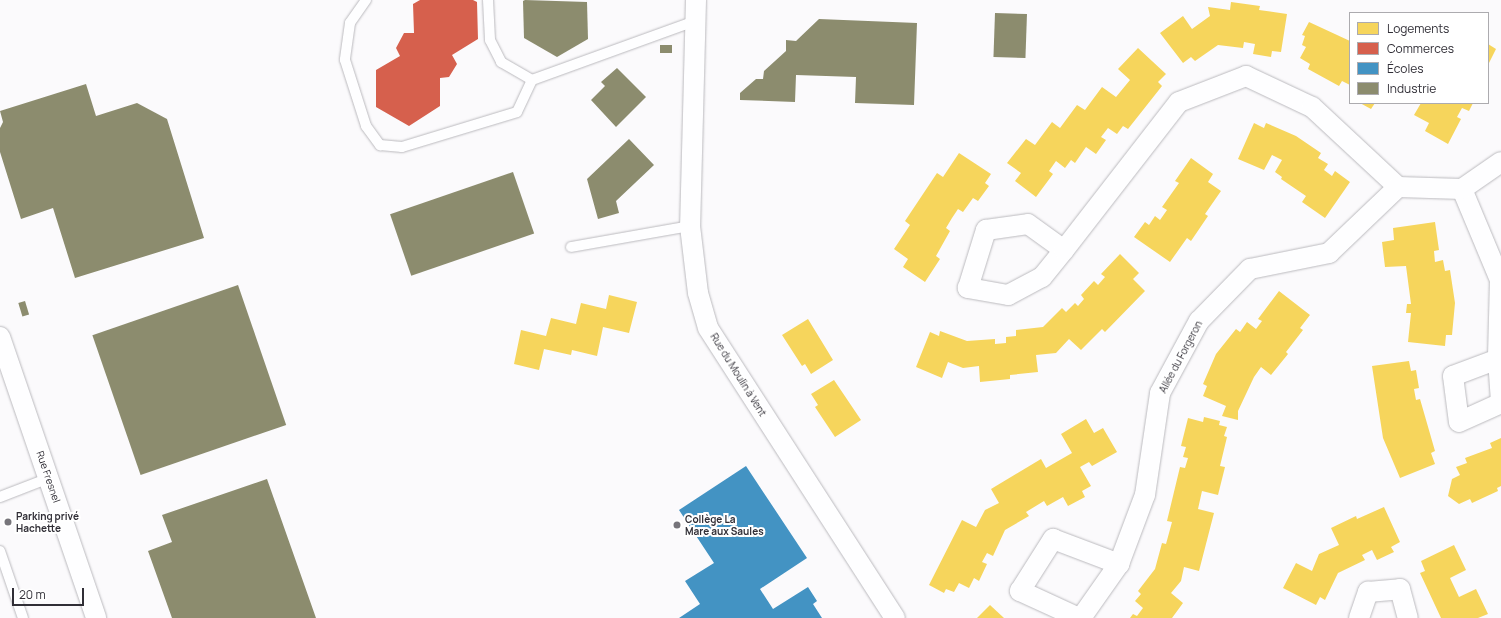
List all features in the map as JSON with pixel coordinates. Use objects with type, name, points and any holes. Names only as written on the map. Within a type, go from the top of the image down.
[{"type":"street","name":"Rue du Moulin à Vent","points":[[696,0],[690,226],[698,293],[708,328],[894,618]]},
{"type":"street","points":[[1064,250],[1028,224],[986,230],[968,288],[1008,294],[1042,277],[1064,250],[1179,102],[1246,76],[1312,107],[1398,186],[1462,189],[1501,162]]},
{"type":"street","name":"Allée du Forgeron","points":[[1119,564],[1053,539],[1020,591],[1080,618],[1119,564],[1144,495],[1160,393],[1199,321],[1250,269],[1330,253],[1398,186]]},
{"type":"street","points":[[1462,189],[1500,280],[1498,359],[1501,398]]},
{"type":"street","name":"Rue Fresnel","points":[[0,337],[96,618]]},
{"type":"street","points":[[1498,359],[1453,376],[1459,422],[1501,403]]},
{"type":"street","points":[[1359,618],[1368,592],[1400,589],[1408,618]]},
{"type":"lane","points":[[366,0],[350,23],[345,60],[366,126],[380,145],[402,147],[517,112],[532,80],[695,21]]},
{"type":"lane","points":[[488,0],[490,40],[501,62],[532,80]]},
{"type":"lane","points":[[571,247],[690,226]]},
{"type":"lane","points":[[0,497],[49,478]]},
{"type":"lane","points":[[0,551],[23,618]]},
{"type":"building: Logements","points":[[1231,2],[1260,6],[1259,10],[1287,14],[1281,52],[1272,51],[1271,57],[1253,54],[1255,44],[1244,42],[1243,48],[1218,45],[1195,61],[1191,57],[1183,63],[1160,33],[1183,16],[1192,29],[1210,16],[1208,7],[1230,10]]},
{"type":"building: Logements","points":[[1309,22],[1349,41],[1349,84],[1342,81],[1339,86],[1308,69],[1310,64],[1300,58],[1306,47],[1302,45],[1305,36],[1302,35]]},
{"type":"building: Logements","points":[[1489,45],[1496,49],[1489,63]]},
{"type":"building: Logements","points":[[1138,48],[1166,74],[1158,82],[1162,86],[1128,129],[1123,126],[1117,134],[1108,128],[1101,137],[1106,140],[1096,154],[1086,147],[1075,163],[1071,160],[1065,168],[1056,161],[1049,171],[1053,174],[1036,197],[1015,181],[1021,173],[1007,163],[1026,139],[1035,145],[1052,122],[1060,128],[1077,105],[1085,110],[1102,87],[1116,97],[1130,80],[1118,69]]},
{"type":"building: Logements","points":[[1362,104],[1374,104],[1371,109]]},
{"type":"building: Logements","points":[[1420,104],[1472,104],[1469,111],[1462,108],[1457,117],[1461,119],[1448,144],[1425,131],[1429,123],[1414,115]]},
{"type":"building: Logements","points":[[1254,123],[1264,128],[1266,123],[1296,136],[1321,153],[1318,158],[1328,164],[1324,170],[1332,176],[1335,171],[1350,182],[1325,218],[1302,202],[1306,196],[1281,179],[1282,177],[1275,172],[1282,160],[1272,155],[1264,170],[1238,159]]},
{"type":"building: Logements","points":[[959,153],[991,174],[985,183],[989,186],[978,201],[973,198],[963,212],[958,209],[952,218],[946,228],[950,231],[936,256],[940,259],[925,282],[903,267],[908,259],[894,249],[910,225],[905,221],[937,173],[943,177]]},
{"type":"building: Logements","points":[[1191,158],[1213,174],[1208,182],[1221,191],[1205,214],[1208,216],[1191,241],[1187,238],[1170,262],[1134,237],[1145,222],[1149,225],[1155,216],[1160,220],[1167,210],[1162,207],[1179,183],[1175,181]]},
{"type":"building: Logements","points":[[1435,222],[1439,250],[1434,251],[1435,262],[1443,260],[1445,271],[1450,270],[1455,303],[1452,335],[1446,335],[1445,346],[1408,342],[1411,313],[1406,313],[1407,304],[1411,304],[1406,266],[1385,267],[1382,242],[1394,240],[1393,228]]},
{"type":"building: Logements","points":[[1120,254],[1139,273],[1133,279],[1145,291],[1105,332],[1102,329],[1081,350],[1069,339],[1056,353],[1036,355],[1038,372],[1010,375],[1010,379],[980,382],[979,366],[963,368],[948,362],[942,378],[916,367],[930,332],[939,336],[940,331],[967,341],[995,339],[995,344],[1006,343],[1006,337],[1016,336],[1016,330],[1043,327],[1062,308],[1066,312],[1075,303],[1078,306],[1084,299],[1081,295],[1094,281],[1098,285],[1105,277],[1101,274]]},
{"type":"building: Logements","points":[[1279,291],[1310,315],[1300,328],[1303,330],[1286,352],[1288,354],[1271,375],[1261,367],[1254,377],[1238,411],[1238,420],[1222,416],[1226,406],[1203,396],[1207,386],[1203,384],[1216,354],[1236,329],[1240,332],[1247,322],[1256,329],[1262,321],[1258,319]]},
{"type":"building: Logements","points":[[609,295],[637,302],[629,333],[603,327],[597,356],[572,350],[571,355],[544,349],[539,370],[514,364],[521,330],[546,336],[551,318],[576,324],[581,303],[606,309]]},
{"type":"building: Logements","points":[[808,319],[833,360],[811,374],[805,364],[802,366],[782,335]]},
{"type":"building: Logements","points":[[1409,361],[1411,371],[1416,370],[1419,388],[1414,389],[1416,400],[1420,399],[1435,451],[1431,453],[1435,464],[1400,478],[1383,438],[1372,366]]},
{"type":"building: Logements","points":[[834,380],[861,420],[835,437],[815,407],[818,405],[811,394]]},
{"type":"building: Logements","points":[[1204,417],[1220,421],[1219,425],[1227,427],[1224,436],[1227,437],[1220,466],[1225,467],[1218,495],[1202,491],[1198,509],[1214,513],[1199,571],[1184,567],[1181,581],[1171,593],[1183,603],[1172,618],[1130,618],[1133,614],[1137,616],[1143,608],[1135,601],[1141,594],[1138,591],[1155,569],[1162,543],[1166,544],[1172,522],[1167,521],[1180,467],[1185,468],[1188,458],[1183,457],[1186,447],[1181,446],[1188,418],[1203,422]]},
{"type":"building: Logements","points":[[1086,419],[1094,433],[1103,428],[1117,452],[1092,466],[1089,462],[1080,467],[1091,486],[1082,491],[1085,497],[1068,506],[1063,497],[1047,506],[1044,501],[1026,512],[1029,516],[1005,530],[993,556],[987,553],[982,562],[987,564],[979,581],[974,578],[969,588],[959,583],[954,592],[946,589],[944,593],[929,585],[962,520],[976,527],[985,510],[999,503],[991,489],[1041,459],[1046,468],[1072,453],[1061,434]]},
{"type":"building: Logements","points":[[1501,438],[1501,486],[1497,488],[1498,491],[1472,503],[1470,499],[1459,504],[1448,496],[1452,479],[1460,475],[1456,467],[1467,463],[1465,458],[1492,448],[1490,443]]},
{"type":"building: Logements","points":[[1384,507],[1400,542],[1391,547],[1394,552],[1377,560],[1372,550],[1362,555],[1365,560],[1338,573],[1325,600],[1320,597],[1316,605],[1283,588],[1296,563],[1312,571],[1319,554],[1339,545],[1331,528],[1356,516],[1357,519]]},
{"type":"building: Logements","points":[[1454,545],[1466,570],[1450,578],[1459,597],[1476,589],[1488,614],[1478,618],[1441,618],[1420,573],[1425,571],[1421,561]]},
{"type":"building: Logements","points":[[990,605],[1004,618],[977,618]]},
{"type":"building: Commerces","points":[[420,0],[473,0],[477,2],[478,39],[452,55],[457,64],[449,77],[440,78],[440,106],[409,126],[376,107],[376,70],[400,56],[396,48],[404,33],[414,33],[413,4]]},
{"type":"building: Écoles","points":[[746,466],[807,558],[760,589],[773,609],[808,587],[817,601],[813,604],[822,618],[679,618],[700,604],[685,581],[714,563],[679,510]]},
{"type":"building: Industrie","points":[[523,1],[587,2],[588,39],[557,57],[524,38]]},
{"type":"building: Industrie","points":[[995,13],[1027,14],[1025,58],[993,57]]},
{"type":"building: Industrie","points":[[819,19],[917,23],[914,105],[855,103],[856,77],[796,75],[795,102],[740,100],[740,93],[756,79],[763,79],[764,71],[786,51],[786,40],[796,41]]},
{"type":"building: Industrie","points":[[660,45],[672,45],[672,53],[660,53]]},
{"type":"building: Industrie","points":[[617,68],[646,97],[616,127],[591,100],[605,86],[601,82]]},
{"type":"building: Industrie","points":[[86,84],[96,116],[137,103],[167,119],[204,238],[75,278],[53,208],[21,219],[0,152],[0,128],[3,122],[0,111]]},
{"type":"building: Industrie","points":[[629,139],[654,165],[616,201],[619,213],[598,219],[587,179]]},
{"type":"building: Industrie","points":[[513,172],[534,233],[411,276],[390,214]]},
{"type":"building: Industrie","points":[[238,285],[286,425],[141,475],[92,335]]},
{"type":"building: Industrie","points":[[25,301],[29,314],[22,316],[18,303]]},
{"type":"building: Industrie","points":[[267,479],[316,618],[172,618],[148,551],[172,542],[162,515]]},
{"type":"place","name":"Parking privé Hachette","points":[[8,522]]},
{"type":"place","name":"Collège La Mare aux Saules","points":[[677,525]]}]
